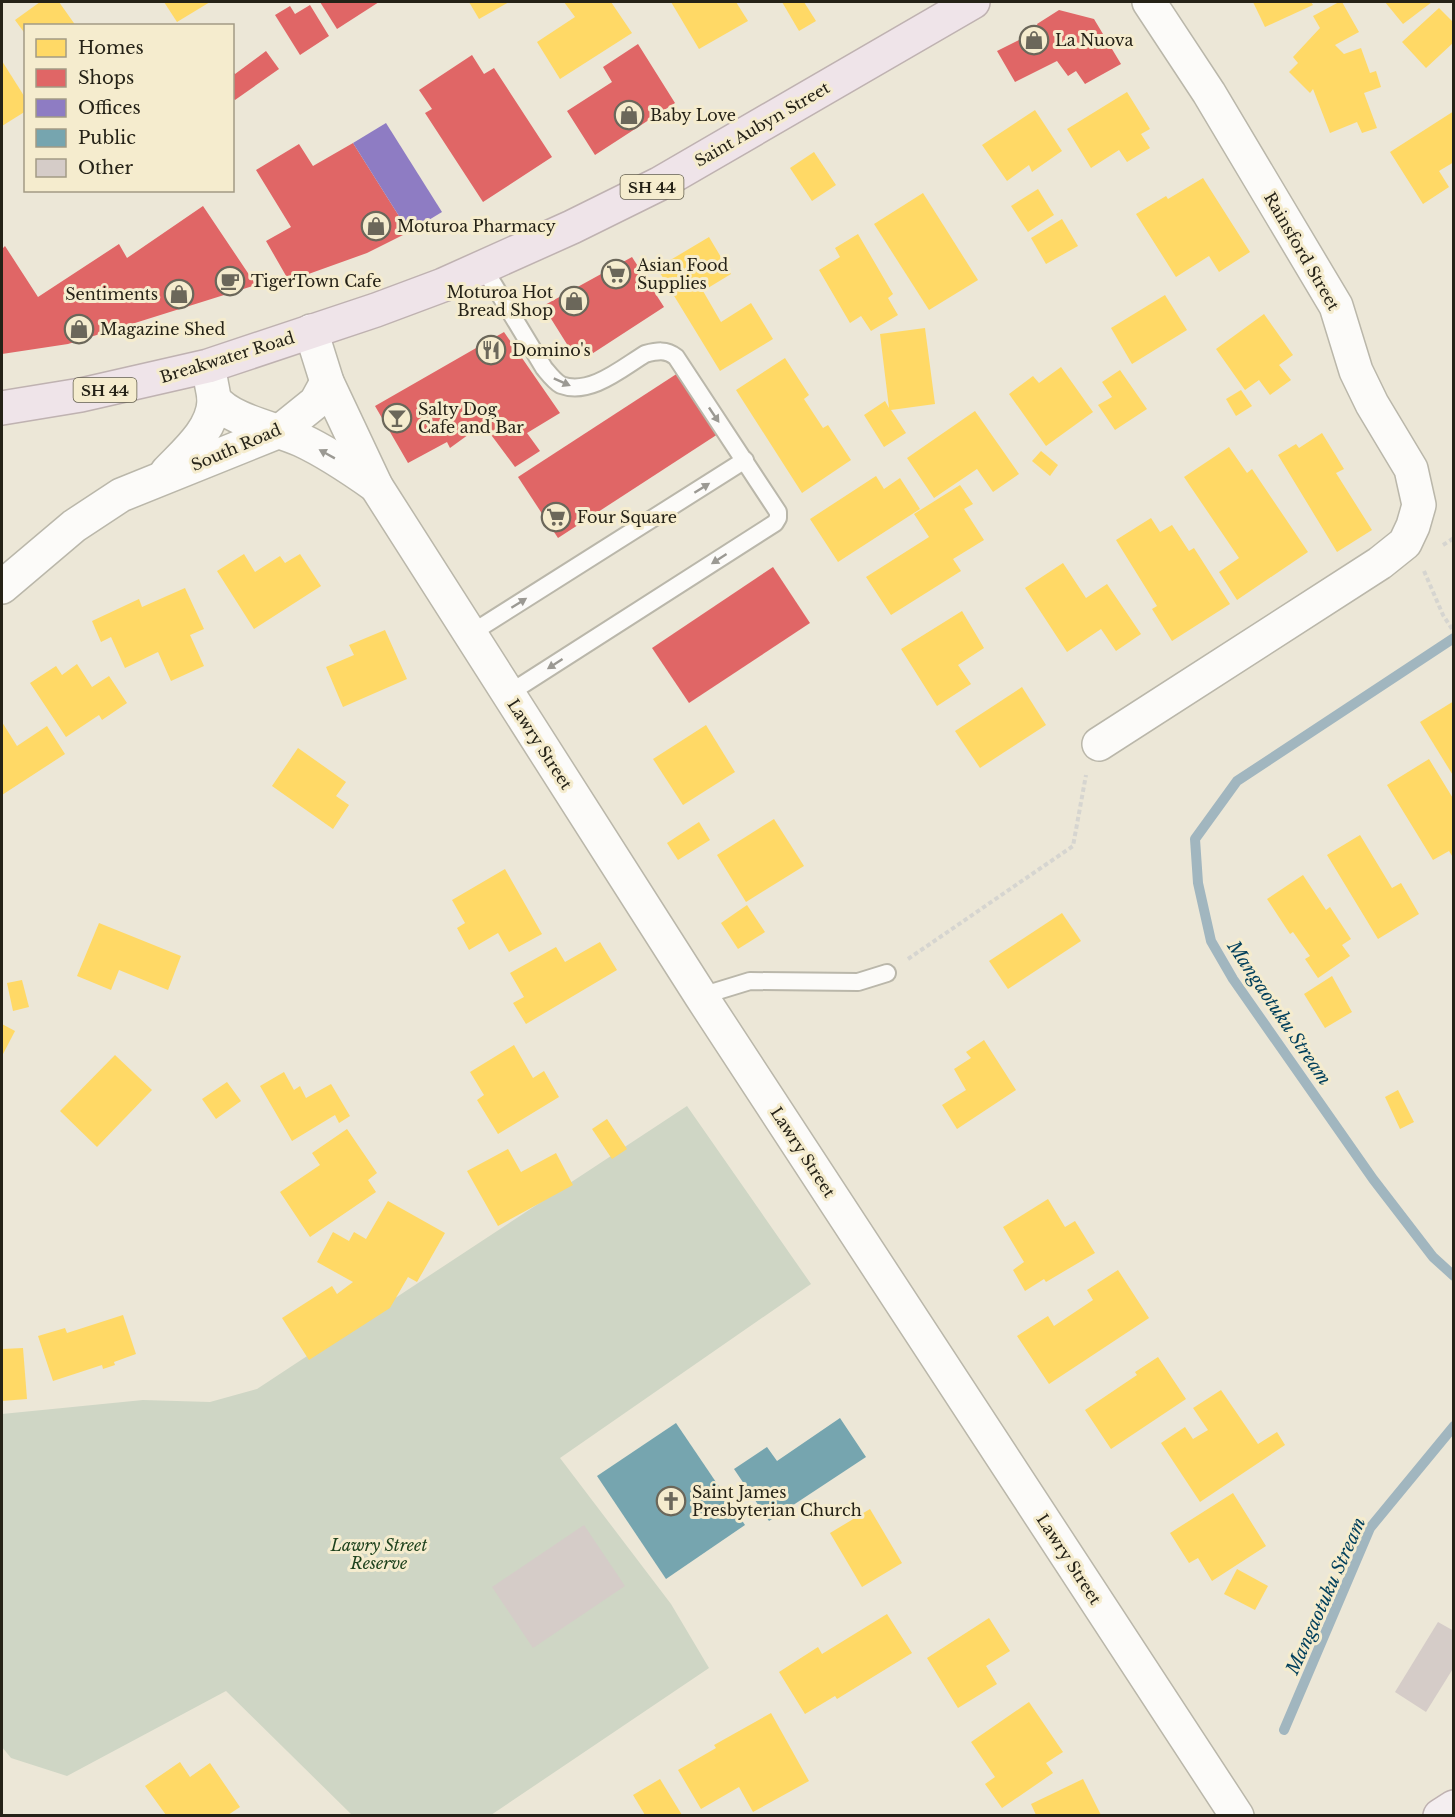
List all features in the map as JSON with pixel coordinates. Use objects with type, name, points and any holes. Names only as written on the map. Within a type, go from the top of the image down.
[{"type":"highway","name":"Saint Aubyn Street","points":[[311,331],[443,285],[572,228],[659,184],[973,2]]},
{"type":"highway","name":"Breakwater Road","points":[[2,408],[81,395],[208,366],[311,331]]},
{"type":"main road","points":[[1440,1815],[1454,1807]]},
{"type":"street","name":"Rainsford Street","points":[[1099,744],[1380,562],[1405,543],[1419,505],[1411,469],[1372,404],[1356,370],[1336,306],[1209,93],[1149,2]]},
{"type":"street","name":"Lawry Street","points":[[311,331],[327,382],[376,486],[701,996],[1237,1815]]},
{"type":"street","points":[[208,366],[214,399]]},
{"type":"street","name":"South Road","points":[[2,586],[74,526],[121,495],[280,431],[316,402],[327,382]]},
{"type":"street","name":"Lawry Street","points":[[214,399],[224,410],[302,440],[342,462],[376,486]]},
{"type":"street","name":"South Road","points":[[161,478],[203,430],[213,409],[214,399]]},
{"type":"lane","points":[[483,267],[544,368],[555,381],[562,385],[584,387],[603,380],[645,354],[663,351],[676,357],[776,507],[778,518],[775,523],[508,694]]},
{"type":"lane","points":[[470,634],[745,460]]},
{"type":"lane","points":[[701,996],[750,981],[858,982],[887,973]]},
{"type":"path","points":[[1423,568],[1443,615],[1454,632]]},
{"type":"path","points":[[887,973],[1072,846],[1087,768],[1099,744]]},
{"type":"green space","name":"Lawry Street Reserve","points":[[687,1106],[811,1284],[560,1458],[671,1604],[709,1668],[491,1815],[352,1815],[226,1691],[67,1776],[11,1758],[2,1747],[2,1414],[143,1400],[210,1402],[257,1389]]},
{"type":"building: Homes","points":[[40,2],[59,2],[75,24],[24,24],[24,32],[15,20]]},
{"type":"building: Homes","points":[[164,2],[210,2],[177,22]]},
{"type":"building: Homes","points":[[469,2],[509,2],[479,19]]},
{"type":"building: Homes","points":[[564,2],[611,2],[632,33],[560,79],[537,42],[575,17]]},
{"type":"building: Homes","points":[[671,2],[736,2],[748,21],[699,49]]},
{"type":"building: Homes","points":[[782,2],[804,2],[816,21],[799,31]]},
{"type":"building: Homes","points":[[1253,2],[1311,2],[1313,5],[1265,27]]},
{"type":"building: Homes","points":[[1342,2],[1359,32],[1335,45],[1344,54],[1361,48],[1370,73],[1376,71],[1381,87],[1364,93],[1377,128],[1362,133],[1357,122],[1330,133],[1313,89],[1310,93],[1289,72],[1298,63],[1293,57],[1320,28],[1313,16]]},
{"type":"building: Homes","points":[[1385,2],[1432,2],[1403,24]]},
{"type":"building: Homes","points":[[1439,8],[1454,23],[1454,42],[1426,68],[1402,42]]},
{"type":"building: Homes","points":[[2,61],[24,96],[24,112],[2,126]]},
{"type":"building: Homes","points":[[1127,92],[1150,129],[1141,134],[1150,148],[1127,162],[1119,150],[1091,168],[1067,129]]},
{"type":"building: Homes","points":[[1035,110],[1062,151],[1032,172],[1029,165],[1007,181],[982,145]]},
{"type":"building: Homes","points":[[1454,111],[1454,162],[1439,171],[1449,187],[1423,204],[1390,152]]},
{"type":"building: Homes","points":[[814,152],[836,185],[812,201],[790,168]]},
{"type":"building: Homes","points":[[1203,178],[1250,252],[1219,272],[1209,256],[1176,277],[1136,214],[1166,196],[1168,199]]},
{"type":"building: Homes","points":[[1038,189],[1054,215],[1028,232],[1011,206]]},
{"type":"building: Homes","points":[[923,193],[978,280],[929,310],[874,224]]},
{"type":"building: Homes","points":[[1062,219],[1078,246],[1046,264],[1031,238]]},
{"type":"building: Homes","points":[[858,234],[893,294],[888,298],[898,315],[871,331],[861,316],[850,323],[819,270],[840,257],[835,248]]},
{"type":"building: Homes","points":[[709,237],[731,274],[703,291],[721,322],[751,303],[773,339],[720,371],[657,268]]},
{"type":"building: Homes","points":[[1165,295],[1187,330],[1132,364],[1111,328]]},
{"type":"building: Homes","points":[[1264,314],[1293,355],[1279,365],[1291,380],[1270,395],[1259,380],[1245,390],[1216,349]]},
{"type":"building: Homes","points":[[925,328],[935,404],[891,410],[906,433],[884,447],[864,415],[885,401],[889,408],[880,334]]},
{"type":"building: Homes","points":[[785,358],[809,395],[804,399],[823,428],[828,425],[851,460],[802,493],[736,390]]},
{"type":"building: Homes","points":[[1061,367],[1093,412],[1046,446],[1009,394],[1033,376],[1039,383]]},
{"type":"building: Homes","points":[[1120,370],[1147,409],[1115,430],[1098,405],[1112,397],[1102,382]]},
{"type":"building: Homes","points":[[1241,390],[1252,406],[1236,416],[1226,399]]},
{"type":"building: Homes","points":[[975,411],[1019,474],[993,492],[977,469],[934,498],[907,458]]},
{"type":"building: Homes","points":[[1322,433],[1344,469],[1336,473],[1372,530],[1337,552],[1278,455],[1296,444],[1299,448]]},
{"type":"building: Homes","points":[[1229,447],[1247,473],[1252,469],[1308,552],[1237,600],[1219,572],[1239,558],[1184,477]]},
{"type":"building: Homes","points":[[1041,451],[1058,465],[1050,476],[1032,461]]},
{"type":"building: Homes","points":[[876,476],[884,489],[900,478],[920,509],[838,562],[810,519]]},
{"type":"building: Homes","points":[[960,485],[973,504],[964,509],[984,540],[953,559],[961,571],[891,615],[866,577],[929,537],[914,514]]},
{"type":"building: Homes","points":[[1151,518],[1160,532],[1172,525],[1189,551],[1194,548],[1230,604],[1172,641],[1152,609],[1157,606],[1116,540]]},
{"type":"building: Homes","points":[[244,554],[255,572],[280,556],[285,563],[300,554],[321,586],[254,629],[217,571]]},
{"type":"building: Homes","points":[[1063,563],[1086,598],[1107,584],[1141,634],[1116,651],[1101,629],[1067,652],[1025,588]]},
{"type":"building: Homes","points":[[185,588],[204,629],[190,635],[204,666],[171,681],[158,652],[125,668],[111,637],[101,642],[92,621],[139,599],[142,607]]},
{"type":"building: Homes","points":[[962,611],[984,648],[958,665],[971,684],[937,706],[901,649]]},
{"type":"building: Homes","points":[[385,630],[407,679],[343,707],[326,667],[354,655],[349,645]]},
{"type":"building: Homes","points":[[77,664],[92,687],[109,676],[127,703],[102,720],[99,715],[66,737],[30,683],[56,666],[62,675]]},
{"type":"building: Homes","points":[[1022,687],[1046,725],[980,768],[955,731]]},
{"type":"building: Homes","points":[[1454,701],[1454,777],[1420,722]]},
{"type":"building: Homes","points":[[2,722],[17,746],[47,726],[65,754],[2,795]]},
{"type":"building: Homes","points":[[706,725],[735,772],[683,805],[653,759]]},
{"type":"building: Homes","points":[[298,748],[346,782],[336,796],[349,805],[333,829],[272,786]]},
{"type":"building: Homes","points":[[1429,759],[1454,800],[1454,859],[1449,851],[1433,860],[1387,785]]},
{"type":"building: Homes","points":[[774,819],[804,866],[746,902],[717,855]]},
{"type":"building: Homes","points":[[699,822],[710,840],[678,860],[667,843]]},
{"type":"building: Homes","points":[[1360,835],[1392,888],[1401,883],[1419,914],[1378,939],[1327,855]]},
{"type":"building: Homes","points":[[505,869],[542,934],[509,952],[498,933],[469,950],[457,928],[465,923],[452,900]]},
{"type":"building: Homes","points":[[1303,875],[1326,910],[1330,907],[1351,939],[1342,945],[1350,956],[1318,978],[1305,959],[1310,956],[1293,932],[1290,934],[1267,899]]},
{"type":"building: Homes","points":[[747,905],[765,932],[738,949],[721,923]]},
{"type":"building: Homes","points":[[1062,913],[1081,941],[1008,989],[989,961]]},
{"type":"building: Homes","points":[[99,923],[181,956],[168,990],[119,970],[111,990],[77,976]]},
{"type":"building: Homes","points":[[600,942],[617,970],[526,1024],[513,1003],[524,997],[510,973],[556,947],[565,962]]},
{"type":"building: Homes","points":[[1332,976],[1352,1012],[1325,1028],[1304,994]]},
{"type":"building: Homes","points":[[22,980],[29,1007],[13,1011],[7,983]]},
{"type":"building: Homes","points":[[2,1024],[15,1031],[2,1056]]},
{"type":"building: Homes","points":[[984,1040],[1016,1090],[957,1129],[942,1105],[966,1090],[954,1069],[971,1058],[966,1052]]},
{"type":"building: Homes","points":[[514,1045],[533,1078],[544,1071],[559,1097],[498,1134],[477,1100],[484,1095],[470,1072]]},
{"type":"building: Homes","points":[[115,1055],[152,1090],[97,1147],[60,1111]]},
{"type":"building: Homes","points":[[284,1072],[294,1090],[300,1086],[306,1098],[331,1084],[350,1116],[339,1123],[335,1115],[292,1141],[260,1086]]},
{"type":"building: Homes","points":[[227,1082],[241,1101],[216,1119],[202,1099]]},
{"type":"building: Homes","points":[[1398,1090],[1414,1122],[1400,1129],[1385,1097]]},
{"type":"building: Homes","points":[[607,1119],[627,1149],[612,1159],[592,1129]]},
{"type":"building: Homes","points":[[347,1129],[377,1173],[368,1180],[376,1192],[310,1237],[280,1192],[320,1165],[312,1153]]},
{"type":"building: Homes","points":[[508,1149],[521,1172],[556,1153],[573,1185],[498,1226],[467,1171]]},
{"type":"building: Homes","points":[[1048,1199],[1065,1227],[1075,1221],[1095,1253],[1046,1282],[1044,1279],[1025,1291],[1013,1270],[1024,1262],[1003,1227]]},
{"type":"building: Homes","points":[[388,1201],[445,1233],[417,1282],[408,1277],[390,1308],[309,1360],[282,1318],[332,1286],[337,1294],[353,1282],[317,1262],[333,1232],[349,1241],[354,1232],[366,1239]]},
{"type":"building: Homes","points":[[1118,1270],[1149,1318],[1049,1384],[1017,1336],[1048,1316],[1054,1326],[1093,1300],[1087,1290]]},
{"type":"building: Homes","points":[[123,1315],[136,1354],[114,1362],[115,1365],[103,1369],[102,1365],[53,1381],[38,1336],[65,1328],[67,1333]]},
{"type":"building: Homes","points":[[23,1348],[27,1399],[2,1401],[2,1349]]},
{"type":"building: Homes","points":[[1158,1357],[1186,1399],[1111,1449],[1085,1410],[1137,1375],[1135,1372]]},
{"type":"building: Homes","points":[[1221,1390],[1258,1444],[1277,1432],[1285,1445],[1200,1502],[1161,1443],[1185,1427],[1193,1439],[1208,1430],[1193,1408]]},
{"type":"building: Homes","points":[[1233,1493],[1266,1546],[1212,1581],[1198,1558],[1189,1563],[1170,1533]]},
{"type":"building: Homes","points":[[870,1509],[902,1563],[862,1587],[830,1533]]},
{"type":"building: Homes","points":[[1237,1569],[1268,1586],[1255,1610],[1224,1594]]},
{"type":"building: Homes","points":[[887,1614],[912,1653],[837,1699],[835,1696],[805,1714],[779,1672],[818,1647],[822,1654]]},
{"type":"building: Homes","points":[[989,1618],[1010,1651],[986,1666],[997,1684],[958,1708],[927,1658]]},
{"type":"building: Homes","points":[[1029,1702],[1063,1752],[1046,1763],[1053,1773],[1002,1808],[985,1784],[995,1777],[971,1742]]},
{"type":"building: Homes","points":[[771,1713],[809,1781],[753,1812],[739,1787],[701,1809],[678,1770],[716,1748],[714,1745]]},
{"type":"building: Homes","points":[[180,1762],[190,1777],[210,1763],[240,1807],[228,1815],[166,1815],[145,1786]]},
{"type":"building: Homes","points":[[660,1779],[682,1815],[645,1815],[633,1795]]},
{"type":"building: Homes","points":[[1083,1779],[1101,1815],[1036,1815],[1031,1804]]},
{"type":"building: Shops","points":[[320,2],[379,2],[337,29]]},
{"type":"building: Shops","points":[[310,5],[329,36],[300,55],[275,15],[290,6],[295,14]]},
{"type":"building: Shops","points":[[1059,10],[1094,19],[1121,64],[1085,84],[1076,71],[1068,76],[1057,61],[1015,82],[997,51],[1039,30],[1037,24]]},
{"type":"building: Shops","points":[[638,44],[675,103],[595,155],[567,111],[612,82],[603,67]]},
{"type":"building: Shops","points":[[266,51],[279,69],[235,100],[235,74]]},
{"type":"building: Shops","points":[[472,55],[484,74],[494,68],[552,157],[483,202],[425,113],[432,109],[419,90]]},
{"type":"building: Shops","points":[[353,143],[409,232],[367,253],[289,281],[266,241],[291,227],[256,170],[299,144],[313,166]]},
{"type":"building: Shops","points":[[203,206],[256,285],[68,344],[2,354],[2,249],[5,246],[38,297],[119,244],[127,258]]},
{"type":"building: Shops","points":[[632,257],[664,307],[584,359],[578,348],[570,349],[543,306]]},
{"type":"building: Shops","points":[[504,332],[560,413],[527,433],[540,451],[515,467],[483,424],[450,448],[447,442],[408,463],[375,406]]},
{"type":"building: Shops","points":[[678,373],[718,434],[558,538],[518,477]]},
{"type":"building: Shops","points":[[773,567],[810,623],[689,703],[652,648]]},
{"type":"building: Offices","points":[[386,123],[442,212],[409,232],[353,143]]},
{"type":"building: Public","points":[[840,1418],[866,1457],[769,1521],[734,1469],[767,1447],[777,1461]]},
{"type":"building: Public","name":"Saint James Presbyterian Church","points":[[676,1423],[745,1525],[666,1579],[597,1476]]},
{"type":"building: Other","points":[[584,1525],[625,1586],[533,1648],[492,1587]]},
{"type":"building: Other","points":[[1438,1622],[1454,1631],[1454,1667],[1426,1712],[1395,1692]]},
{"type":"waterway","name":"Mangaotuku Stream","points":[[1454,638],[1237,781],[1195,839],[1198,883],[1211,941],[1233,979],[1373,1179],[1433,1257],[1454,1276]]},
{"type":"waterway","name":"Mangaotuku Stream","points":[[1284,1730],[1370,1528],[1454,1426]]},
{"type":"place","name":"La Nuova","points":[[1034,40]]},
{"type":"place","name":"Baby Love","points":[[629,115]]},
{"type":"place","name":"Moturoa Pharmacy","points":[[376,226]]},
{"type":"place","name":"Asian Food Supplies","points":[[616,274]]},
{"type":"place","name":"TigerTown Cafe","points":[[230,281]]},
{"type":"place","name":"Sentiments","points":[[179,294]]},
{"type":"place","name":"Moturoa Hot Bread Shop","points":[[574,301]]},
{"type":"place","name":"Magazine Shed","points":[[79,329]]},
{"type":"place","name":"Domino's","points":[[491,350]]},
{"type":"place","name":"Salty Dog Cafe and Bar","points":[[397,418]]},
{"type":"place","name":"Four Square","points":[[556,517]]},
{"type":"place","name":"Saint James Presbyterian Church","points":[[671,1501]]}]
